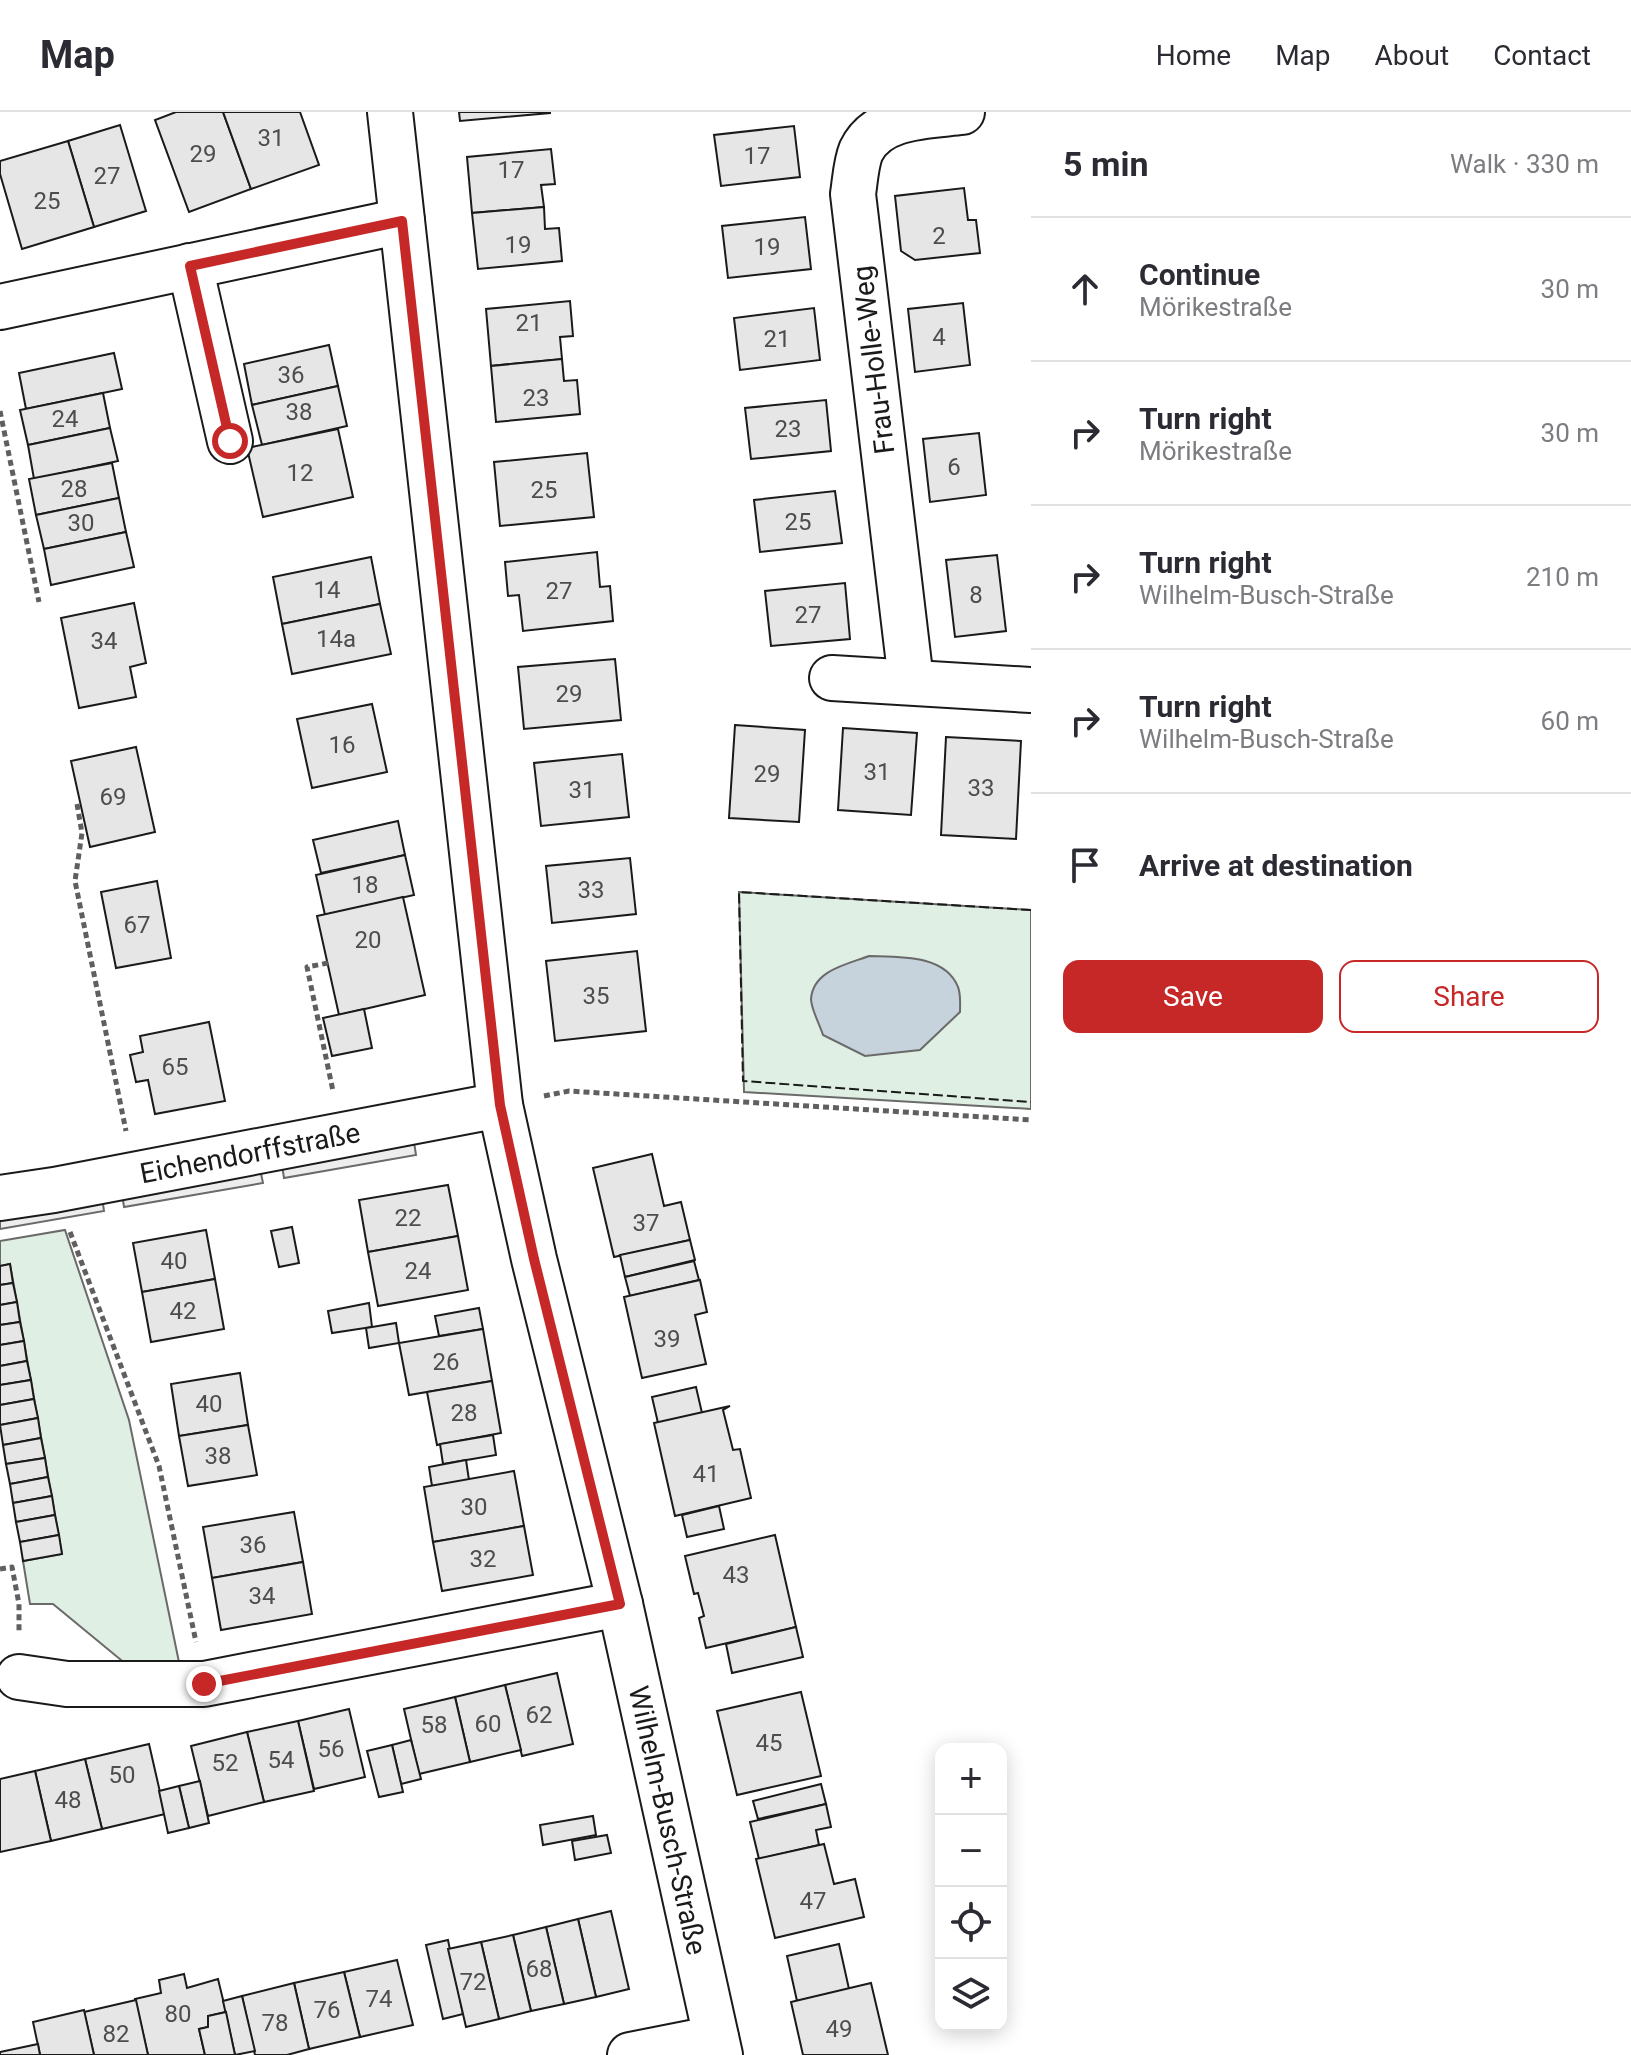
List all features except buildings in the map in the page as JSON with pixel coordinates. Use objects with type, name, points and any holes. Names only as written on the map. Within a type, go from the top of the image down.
[{"type":"street","name":"Wilhelm-Busch-Straße","points":[[390,112],[500,1105],[534,1259],[620,1604],[718,2046],[630,2055]]},
{"type":"street","name":"Frau-Holle-Weg","points":[[911,681],[853,194],[861,151],[881,128],[915,118],[962,112]]},
{"type":"street","points":[[0,307],[402,221]]},
{"type":"street","points":[[190,266],[230,441]]},
{"type":"street","points":[[832,678],[1031,690]]},
{"type":"street","name":"Eichendorffstraße","points":[[0,1198],[500,1105]]},
{"type":"street","points":[[19,1677],[67,1684],[204,1684],[620,1604]]},
{"type":"path","points":[[0,411],[39,602]]},
{"type":"path","points":[[77,804],[82,833],[75,881],[135,1175]]},
{"type":"path","points":[[328,963],[307,967],[342,1135]]},
{"type":"path","points":[[500,1105],[569,1091],[1031,1120]]},
{"type":"path","points":[[54,1190],[159,1466],[204,1684]]},
{"type":"path","points":[[0,1569],[12,1567],[19,1604]]},
{"type":"green space","points":[[739,892],[1031,910],[1031,1109],[744,1092]]},
{"type":"green space","points":[[65,1230],[129,1420],[180,1667],[138,1674],[53,1604],[30,1604],[23,1561],[62,1554],[10,1264],[0,1266],[0,1241]]},
{"type":"shaded area","points":[[869,956],[932,963],[952,976],[958,987],[960,1012],[920,1050],[865,1056],[823,1035],[811,1003],[813,989],[833,970]]},
{"type":"shaded area","points":[[414,1142],[416,1155],[284,1178],[282,1165]]},
{"type":"shaded area","points":[[260,1169],[263,1183],[124,1207],[122,1193]]},
{"type":"shaded area","points":[[102,1197],[104,1211],[0,1229],[0,1215]]},
{"type":"fence","points":[[1031,910],[739,892],[743,1081],[1031,1102]]},
{"type":"route","points":[[204,1684],[620,1604],[534,1259],[500,1105],[402,221],[190,266],[230,441]]}]
